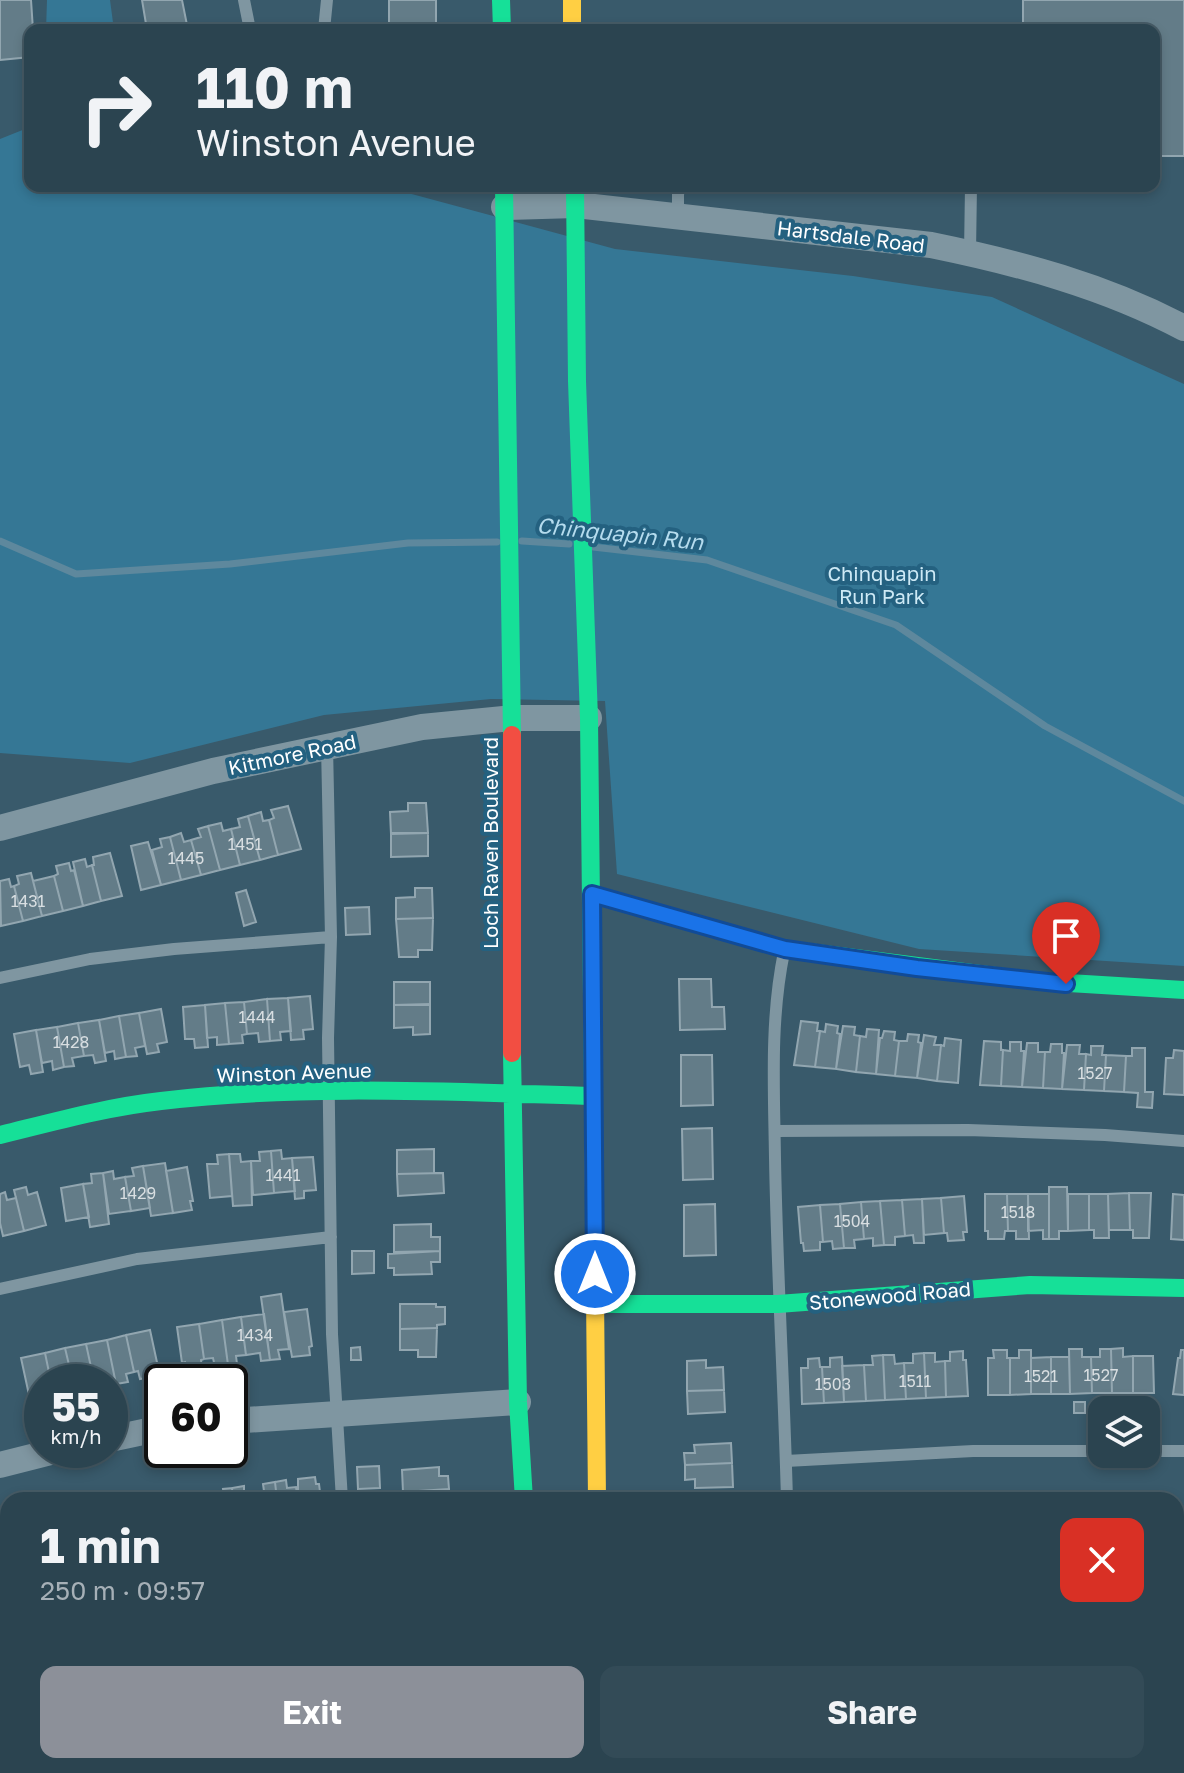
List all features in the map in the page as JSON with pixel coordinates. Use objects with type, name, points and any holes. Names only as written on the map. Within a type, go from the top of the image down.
[{"type":"main road","points":[[501,0],[502,24]]},
{"type":"main road","points":[[572,0],[572,24]]},
{"type":"main road","name":"Loch Raven Boulevard","points":[[504,196],[512,718],[512,1094],[518,1402],[524,1492]]},
{"type":"main road","points":[[575,196],[577,381],[592,894],[597,1492]]},
{"type":"main road","points":[[592,894],[785,949],[1036,981],[1184,990]]},
{"type":"main road","name":"Winston Avenue","points":[[0,1135],[72,1117],[161,1101],[329,1090],[594,1096]]},
{"type":"main road","name":"Stonewood Road","points":[[595,1304],[778,1304],[1030,1285],[1184,1288]]},
{"type":"street","name":"Hartsdale Road","points":[[504,196],[575,196],[678,217],[931,245],[1052,274],[1104,291],[1184,328]]},
{"type":"street","name":"Kitmore Road","points":[[0,828],[213,771],[422,727],[512,718],[589,718]]},
{"type":"street","points":[[248,1420],[518,1402]]},
{"type":"street","points":[[0,1465],[24,1459]]},
{"type":"lane","points":[[244,0],[249,24]]},
{"type":"lane","points":[[325,24],[327,0]]},
{"type":"lane","points":[[678,192],[678,217]]},
{"type":"lane","points":[[970,253],[971,192]]},
{"type":"lane","points":[[327,746],[332,1334],[342,1492]]},
{"type":"lane","points":[[0,978],[104,957],[331,937]]},
{"type":"lane","points":[[785,949],[777,990],[773,1047],[778,1304],[787,1492]]},
{"type":"lane","points":[[775,1131],[968,1130],[1184,1141]]},
{"type":"lane","points":[[0,1289],[137,1259],[331,1237]]},
{"type":"lane","points":[[786,1461],[973,1451],[1088,1451]]},
{"type":"lane","points":[[1160,1451],[1184,1451]]},
{"type":"green space","points":[[47,0],[110,0],[113,24],[46,24]]},
{"type":"green space","name":"Chinquapin Run Park","points":[[24,129],[24,192],[404,192],[615,249],[853,276],[992,297],[1184,384],[1184,966],[919,949],[617,874],[605,701],[491,699],[324,715],[130,763],[0,753],[0,139]]},
{"type":"building","points":[[0,0],[31,0],[33,24],[24,24],[24,58],[0,60]]},
{"type":"building","points":[[142,0],[182,0],[187,24],[146,24]]},
{"type":"building","points":[[389,0],[436,0],[436,24],[389,24]]},
{"type":"building","points":[[1023,0],[1184,0],[1184,156],[1160,156],[1160,24],[1023,24]]},
{"type":"building","points":[[408,803],[426,803],[428,833],[391,834],[390,812],[408,811]]},
{"type":"building","points":[[288,806],[301,849],[278,855],[269,820],[274,818],[271,810]]},
{"type":"building","points":[[261,812],[263,821],[269,820],[278,855],[260,860],[248,816]]},
{"type":"building","points":[[248,816],[260,860],[240,865],[231,829],[240,827],[238,819]]},
{"type":"building","points":[[221,823],[223,831],[231,829],[240,865],[220,870],[208,826]]},
{"type":"building","points":[[208,826],[220,870],[201,875],[191,840],[201,837],[198,829]]},
{"type":"building","points":[[181,833],[184,842],[191,840],[201,875],[181,880],[170,837]]},
{"type":"building","points":[[391,833],[428,833],[428,856],[391,857]]},
{"type":"building","points":[[170,837],[181,880],[161,885],[152,850],[162,847],[160,839]]},
{"type":"building","points":[[148,842],[161,885],[141,890],[131,846]]},
{"type":"building","points":[[110,853],[122,896],[101,901],[92,865],[93,857]]},
{"type":"building","points":[[85,859],[87,867],[92,865],[101,901],[83,906],[73,862]]},
{"type":"building","points":[[69,863],[71,871],[74,870],[83,906],[63,911],[54,876],[58,874],[56,866]]},
{"type":"building","points":[[31,873],[42,916],[23,921],[14,886],[19,884],[17,876]]},
{"type":"building","points":[[54,876],[63,911],[42,916],[33,881]]},
{"type":"building","points":[[9,879],[11,887],[14,886],[23,921],[1,926],[0,881]]},
{"type":"building","points":[[415,888],[432,888],[433,918],[396,919],[396,898],[415,897]]},
{"type":"building","points":[[246,890],[256,922],[244,926],[236,893]]},
{"type":"building","points":[[369,907],[370,934],[346,935],[345,908]]},
{"type":"building","points":[[433,918],[432,950],[418,950],[418,957],[399,957],[396,919]]},
{"type":"building","points":[[679,979],[711,979],[712,1007],[724,1007],[725,1029],[680,1030]]},
{"type":"building","points":[[394,982],[430,982],[430,1005],[394,1005]]},
{"type":"building","points":[[310,996],[313,1029],[303,1030],[304,1039],[291,1040],[288,998]]},
{"type":"building","points":[[288,998],[291,1031],[280,1032],[281,1040],[270,1041],[267,999]]},
{"type":"building","points":[[267,999],[270,1041],[259,1042],[258,1033],[247,1034],[244,1002]]},
{"type":"building","points":[[244,1002],[247,1034],[242,1035],[243,1043],[229,1044],[225,1003]]},
{"type":"building","points":[[225,1003],[229,1044],[217,1045],[217,1037],[207,1038],[205,1005]]},
{"type":"building","points":[[430,1004],[430,1034],[413,1035],[413,1027],[394,1028],[394,1005]]},
{"type":"building","points":[[205,1005],[208,1047],[195,1048],[194,1039],[185,1039],[183,1007]]},
{"type":"building","points":[[161,1009],[167,1042],[157,1044],[159,1052],[147,1054],[139,1013]]},
{"type":"building","points":[[139,1013],[145,1046],[135,1048],[137,1056],[126,1057],[119,1016]]},
{"type":"building","points":[[119,1016],[126,1057],[115,1059],[114,1051],[105,1053],[99,1020]]},
{"type":"building","points":[[99,1020],[106,1061],[95,1063],[93,1055],[84,1056],[78,1023]]},
{"type":"building","points":[[801,1021],[818,1023],[817,1031],[820,1031],[815,1067],[794,1065]]},
{"type":"building","points":[[78,1023],[84,1056],[72,1058],[74,1066],[64,1067],[57,1027]]},
{"type":"building","points":[[826,1024],[838,1026],[837,1033],[840,1034],[836,1069],[815,1067],[820,1031],[825,1032]]},
{"type":"building","points":[[843,1026],[855,1027],[854,1035],[860,1036],[856,1072],[836,1069]]},
{"type":"building","points":[[57,1027],[64,1067],[53,1070],[52,1061],[42,1063],[36,1030]]},
{"type":"building","points":[[867,1029],[879,1030],[876,1074],[856,1072],[860,1036],[866,1037]]},
{"type":"building","points":[[36,1030],[43,1072],[31,1074],[29,1065],[20,1067],[14,1034]]},
{"type":"building","points":[[884,1031],[895,1032],[894,1040],[899,1041],[895,1076],[876,1074],[880,1038]]},
{"type":"building","points":[[908,1034],[919,1035],[918,1042],[921,1043],[917,1078],[895,1076],[899,1041],[907,1041]]},
{"type":"building","points":[[924,1035],[936,1037],[934,1045],[941,1045],[937,1081],[917,1078]]},
{"type":"building","points":[[945,1038],[961,1040],[958,1083],[937,1081],[941,1045],[944,1046]]},
{"type":"building","points":[[984,1041],[1001,1042],[1001,1086],[980,1085]]},
{"type":"building","points":[[1010,1042],[1021,1042],[1021,1051],[1024,1051],[1022,1087],[1001,1086],[1003,1050],[1010,1051]]},
{"type":"building","points":[[1027,1043],[1038,1043],[1038,1052],[1045,1052],[1043,1088],[1022,1087]]},
{"type":"building","points":[[1051,1044],[1062,1044],[1062,1089],[1043,1088],[1045,1052],[1050,1052]]},
{"type":"building","points":[[1067,1045],[1080,1045],[1079,1054],[1086,1054],[1084,1090],[1062,1089]]},
{"type":"building","points":[[1091,1046],[1103,1046],[1102,1055],[1106,1055],[1104,1091],[1084,1090],[1086,1054],[1091,1055]]},
{"type":"building","points":[[1132,1048],[1145,1048],[1145,1092],[1153,1092],[1152,1108],[1137,1107],[1138,1093],[1124,1092],[1126,1056],[1132,1056]]},
{"type":"building","points":[[1174,1050],[1184,1051],[1184,1095],[1164,1094],[1166,1058],[1173,1058]]},
{"type":"building","points":[[681,1055],[712,1055],[713,1105],[681,1106]]},
{"type":"building","points":[[1106,1055],[1126,1056],[1124,1092],[1104,1091]]},
{"type":"building","points":[[712,1128],[713,1179],[683,1180],[682,1129]]},
{"type":"building","points":[[434,1149],[434,1173],[443,1173],[397,1174],[397,1150]]},
{"type":"building","points":[[281,1150],[282,1159],[292,1158],[295,1191],[274,1193],[271,1151]]},
{"type":"building","points":[[271,1151],[274,1193],[253,1195],[251,1161],[260,1161],[259,1152]]},
{"type":"building","points":[[229,1154],[240,1154],[241,1162],[251,1161],[252,1205],[233,1206]]},
{"type":"building","points":[[229,1154],[232,1196],[210,1198],[207,1164],[218,1164],[217,1155]]},
{"type":"building","points":[[313,1157],[316,1190],[304,1191],[304,1198],[295,1199],[292,1158]]},
{"type":"building","points":[[165,1163],[173,1213],[151,1216],[143,1166]]},
{"type":"building","points":[[143,1166],[150,1208],[131,1211],[125,1177],[134,1176],[132,1168]]},
{"type":"building","points":[[187,1167],[192,1210],[173,1213],[166,1171]]},
{"type":"building","points":[[113,1171],[114,1179],[125,1177],[131,1211],[109,1214],[103,1173]]},
{"type":"building","points":[[103,1173],[109,1224],[90,1227],[83,1184],[92,1183],[91,1174]]},
{"type":"building","points":[[443,1173],[444,1193],[398,1196],[397,1174]]},
{"type":"building","points":[[83,1184],[89,1217],[66,1221],[61,1188]]},
{"type":"building","points":[[26,1187],[28,1195],[37,1192],[46,1225],[24,1231],[14,1190]]},
{"type":"building","points":[[1049,1187],[1067,1187],[1068,1231],[1059,1231],[1059,1239],[1049,1239]]},
{"type":"building","points":[[5,1192],[7,1200],[16,1198],[24,1231],[3,1236],[0,1194]]},
{"type":"building","points":[[1129,1193],[1151,1193],[1149,1238],[1133,1238]]},
{"type":"building","points":[[1129,1193],[1130,1230],[1109,1230],[1108,1194]]},
{"type":"building","points":[[985,1194],[1007,1194],[1008,1231],[1005,1231],[1004,1239],[988,1239],[988,1231],[985,1231]]},
{"type":"building","points":[[1007,1194],[1028,1194],[1029,1239],[1016,1239],[1016,1231],[1008,1231]]},
{"type":"building","points":[[1028,1194],[1049,1194],[1049,1239],[1043,1239],[1043,1230],[1028,1231]]},
{"type":"building","points":[[1068,1194],[1089,1194],[1089,1230],[1068,1231]]},
{"type":"building","points":[[1089,1194],[1108,1194],[1109,1238],[1094,1238],[1094,1230],[1089,1230]]},
{"type":"building","points":[[1173,1194],[1184,1195],[1184,1240],[1171,1239]]},
{"type":"building","points":[[964,1196],[967,1232],[963,1232],[964,1240],[948,1241],[947,1233],[944,1233],[941,1198]]},
{"type":"building","points":[[941,1198],[944,1233],[924,1235],[922,1199]]},
{"type":"building","points":[[922,1199],[924,1243],[914,1243],[913,1235],[905,1236],[902,1200]]},
{"type":"building","points":[[902,1200],[905,1236],[895,1237],[895,1245],[884,1245],[880,1201]]},
{"type":"building","points":[[880,1201],[884,1245],[873,1246],[873,1238],[864,1239],[861,1202]]},
{"type":"building","points":[[861,1202],[864,1239],[854,1240],[855,1248],[844,1248],[840,1204]]},
{"type":"building","points":[[715,1204],[716,1255],[684,1256],[684,1205]]},
{"type":"building","points":[[840,1204],[844,1248],[833,1249],[832,1241],[823,1242],[820,1205]]},
{"type":"building","points":[[820,1205],[823,1242],[820,1242],[820,1250],[804,1251],[798,1207]]},
{"type":"building","points":[[431,1224],[431,1237],[440,1237],[440,1251],[394,1252],[394,1225]]},
{"type":"building","points":[[352,1251],[374,1251],[374,1273],[352,1274]]},
{"type":"building","points":[[440,1251],[440,1262],[431,1262],[432,1274],[394,1275],[394,1268],[388,1268],[388,1254]]},
{"type":"building","points":[[281,1294],[289,1349],[278,1350],[280,1359],[270,1360],[261,1297]]},
{"type":"building","points":[[400,1304],[445,1307],[445,1324],[437,1325],[437,1328],[400,1329]]},
{"type":"building","points":[[307,1309],[312,1346],[309,1347],[310,1355],[292,1357],[284,1312]]},
{"type":"building","points":[[264,1314],[270,1360],[261,1361],[260,1353],[246,1355],[241,1317]]},
{"type":"building","points":[[241,1317],[246,1355],[236,1356],[237,1364],[228,1364],[222,1320]]},
{"type":"building","points":[[222,1320],[228,1364],[214,1364],[213,1358],[204,1359],[199,1324]]},
{"type":"building","points":[[199,1324],[204,1359],[201,1364],[182,1363],[177,1327]]},
{"type":"building","points":[[437,1328],[436,1357],[418,1357],[418,1350],[400,1350],[400,1329]]},
{"type":"building","points":[[150,1330],[157,1364],[144,1364],[144,1378],[140,1379],[138,1371],[134,1372],[126,1335]]},
{"type":"building","points":[[126,1335],[134,1372],[128,1374],[128,1364],[112,1364],[107,1340]]},
{"type":"building","points":[[107,1340],[112,1364],[90,1364],[86,1344]]},
{"type":"building","points":[[86,1344],[90,1364],[69,1364],[65,1348]]},
{"type":"building","points":[[360,1347],[361,1360],[351,1360],[351,1348]]},
{"type":"building","points":[[65,1348],[69,1364],[47,1364],[45,1353]]},
{"type":"building","points":[[1123,1348],[1123,1357],[1133,1356],[1133,1393],[1112,1393],[1111,1349]]},
{"type":"building","points":[[1069,1349],[1082,1349],[1082,1357],[1091,1357],[1092,1393],[1070,1394]]},
{"type":"building","points":[[1100,1349],[1111,1349],[1112,1393],[1092,1393],[1091,1357],[1100,1357]]},
{"type":"building","points":[[993,1350],[1007,1350],[1007,1358],[1010,1358],[1010,1395],[988,1395],[988,1358],[994,1358]]},
{"type":"building","points":[[1019,1350],[1031,1350],[1031,1394],[1010,1395],[1010,1358],[1019,1358]]},
{"type":"building","points":[[1181,1350],[1184,1350],[1184,1395],[1173,1394]]},
{"type":"building","points":[[963,1351],[968,1396],[946,1397],[945,1361],[950,1361],[950,1352]]},
{"type":"building","points":[[45,1353],[47,1364],[24,1364],[24,1372],[21,1358]]},
{"type":"building","points":[[924,1353],[926,1398],[906,1399],[904,1363],[913,1363],[913,1354]]},
{"type":"building","points":[[924,1353],[935,1353],[935,1362],[945,1361],[946,1397],[926,1398]]},
{"type":"building","points":[[883,1355],[894,1355],[895,1364],[904,1363],[906,1399],[885,1400]]},
{"type":"building","points":[[883,1355],[885,1400],[866,1401],[864,1365],[873,1365],[872,1356]]},
{"type":"building","points":[[1133,1356],[1153,1356],[1154,1393],[1133,1393]]},
{"type":"building","points":[[842,1357],[844,1402],[824,1403],[822,1367],[830,1367],[830,1358]]},
{"type":"building","points":[[1051,1357],[1051,1394],[1031,1394],[1031,1358]]},
{"type":"building","points":[[1051,1357],[1069,1357],[1070,1394],[1051,1394]]},
{"type":"building","points":[[819,1358],[824,1403],[802,1404],[801,1368],[808,1368],[808,1359]]},
{"type":"building","points":[[706,1360],[706,1368],[723,1367],[724,1390],[687,1391],[687,1361]]},
{"type":"building","points":[[864,1365],[866,1401],[844,1402],[842,1366]]},
{"type":"building","points":[[724,1390],[725,1412],[688,1414],[687,1391]]},
{"type":"building","points":[[1074,1402],[1085,1402],[1085,1413],[1074,1413]]},
{"type":"building","points":[[731,1443],[732,1463],[685,1465],[684,1453],[695,1453],[694,1445]]},
{"type":"building","points":[[732,1463],[733,1487],[695,1488],[695,1479],[685,1480],[685,1465]]},
{"type":"building","points":[[379,1466],[380,1488],[358,1489],[357,1467]]},
{"type":"building","points":[[439,1467],[439,1476],[448,1476],[449,1489],[403,1492],[402,1470]]},
{"type":"building","points":[[315,1477],[320,1492],[298,1492],[298,1479]]},
{"type":"building","points":[[286,1480],[287,1488],[296,1487],[297,1492],[276,1492],[275,1482]]},
{"type":"building","points":[[275,1482],[276,1492],[255,1492],[264,1491],[263,1484]]},
{"type":"building","points":[[244,1486],[244,1492],[232,1492],[232,1488]]},
{"type":"building","points":[[449,1489],[449,1492],[403,1492]]},
{"type":"waterway","name":"Chinquapin Run","points":[[0,541],[76,574],[230,564],[408,543],[497,542]]},
{"type":"waterway","name":"Chinquapin Run","points":[[522,541],[569,544]]},
{"type":"waterway","name":"Chinquapin Run","points":[[593,547],[707,560],[896,625],[1045,726],[1184,801]]},
{"type":"traffic: fast","points":[[501,0],[502,24]]},
{"type":"traffic: fast","points":[[504,192],[512,735]]},
{"type":"traffic: fast","points":[[575,192],[577,381],[589,718],[593,1089]]},
{"type":"traffic: fast","points":[[592,894],[785,949],[1036,981],[1184,990]]},
{"type":"traffic: fast","points":[[512,1053],[518,1402],[524,1492]]},
{"type":"traffic: fast","points":[[0,1135],[121,1107],[269,1092],[431,1091],[594,1096]]},
{"type":"traffic: fast","points":[[595,1304],[778,1304],[1030,1285],[1184,1288]]},
{"type":"traffic: slow","points":[[572,0],[572,24]]},
{"type":"traffic: slow","points":[[593,1089],[597,1492]]},
{"type":"traffic: jam","points":[[512,735],[512,1053]]},
{"type":"route","points":[[595,1274],[592,894],[785,949],[917,968],[1066,984]]}]
